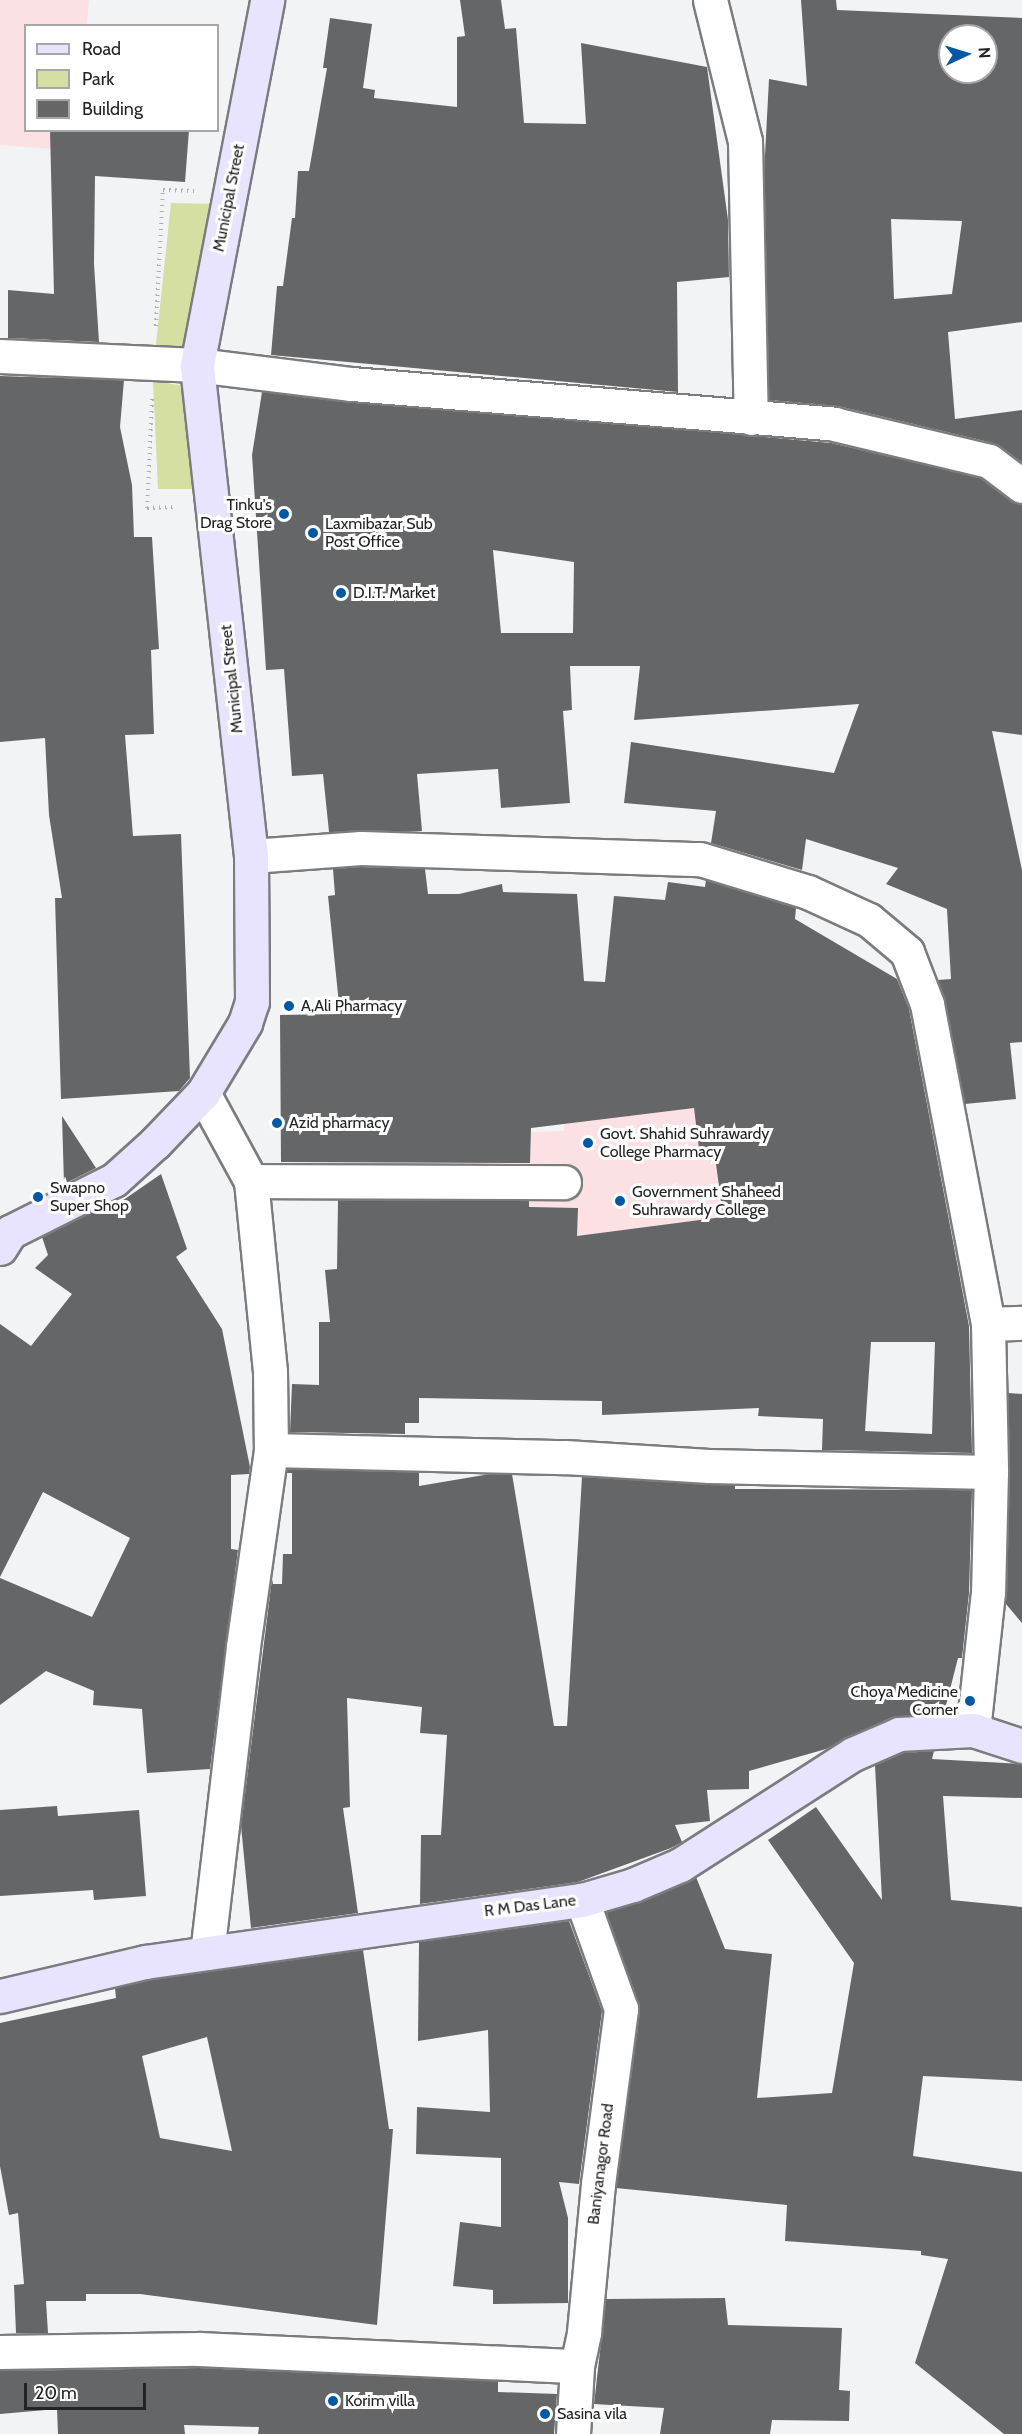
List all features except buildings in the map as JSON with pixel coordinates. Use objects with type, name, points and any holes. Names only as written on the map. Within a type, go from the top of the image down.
[{"type":"street","name":"Municipal Street","points":[[3,1237],[114,1180],[203,1094],[245,1023],[252,1002],[251,856],[197,365],[267,0]]},
{"type":"street","points":[[710,0],[745,141],[751,418]]},
{"type":"street","points":[[0,357],[197,365],[352,384],[834,424],[989,461],[1022,486]]},
{"type":"street","points":[[251,856],[361,848],[700,860],[808,892],[869,920],[907,952],[927,1004],[988,1324],[991,1472],[988,1592],[973,1730]]},
{"type":"street","points":[[203,1094],[251,1181],[270,1372],[271,1450],[243,1647],[207,1953]]},
{"type":"street","points":[[251,1181],[564,1182]]},
{"type":"street","points":[[988,1324],[1022,1323]]},
{"type":"street","points":[[271,1450],[991,1472]]},
{"type":"street","name":"R M Das Lane","points":[[0,1996],[72,1977],[207,1953],[582,1900],[633,1885],[680,1865],[853,1754],[899,1734],[973,1730],[1022,1746]]},
{"type":"street","name":"Baniyanagor Road","points":[[573,2434],[577,2366],[584,2332],[598,2184],[621,2009],[582,1900]]},
{"type":"street","points":[[0,2352],[199,2349],[577,2366]]},
{"type":"shaded area","points":[[0,0],[89,0],[87,24],[24,24],[24,132],[81,132],[80,151],[0,145]]},
{"type":"shaded area","name":"Government Shaheed Suhrawardy College","points":[[761,1015],[789,1267],[452,1348],[462,1135],[564,1131],[563,1038]]},
{"type":"green space","points":[[171,203],[220,204],[193,354],[154,363]]},
{"type":"green space","points":[[153,381],[185,386],[199,489],[158,489]]},
{"type":"place","name":"Tinku's Drag Store","points":[[284,514]]},
{"type":"place","name":"Laxmibazar Sub Post Office","points":[[313,533]]},
{"type":"place","name":"D.I.T. Market","points":[[341,593]]},
{"type":"place","name":"A,Ali Pharmacy","points":[[289,1006]]},
{"type":"place","name":"Azid pharmacy","points":[[277,1123]]},
{"type":"place","name":"Govt. Shahid Suhrawardy College Pharmacy","points":[[588,1143]]},
{"type":"place","name":"Swapno Super Shop","points":[[38,1197]]},
{"type":"place","name":"Government Shaheed Suhrawardy College","points":[[620,1201]]},
{"type":"place","name":"Choya Medicine Corner","points":[[970,1701]]},
{"type":"place","name":"Korim villa","points":[[333,2401]]},
{"type":"place","name":"Sasina vila","points":[[545,2414]]}]
